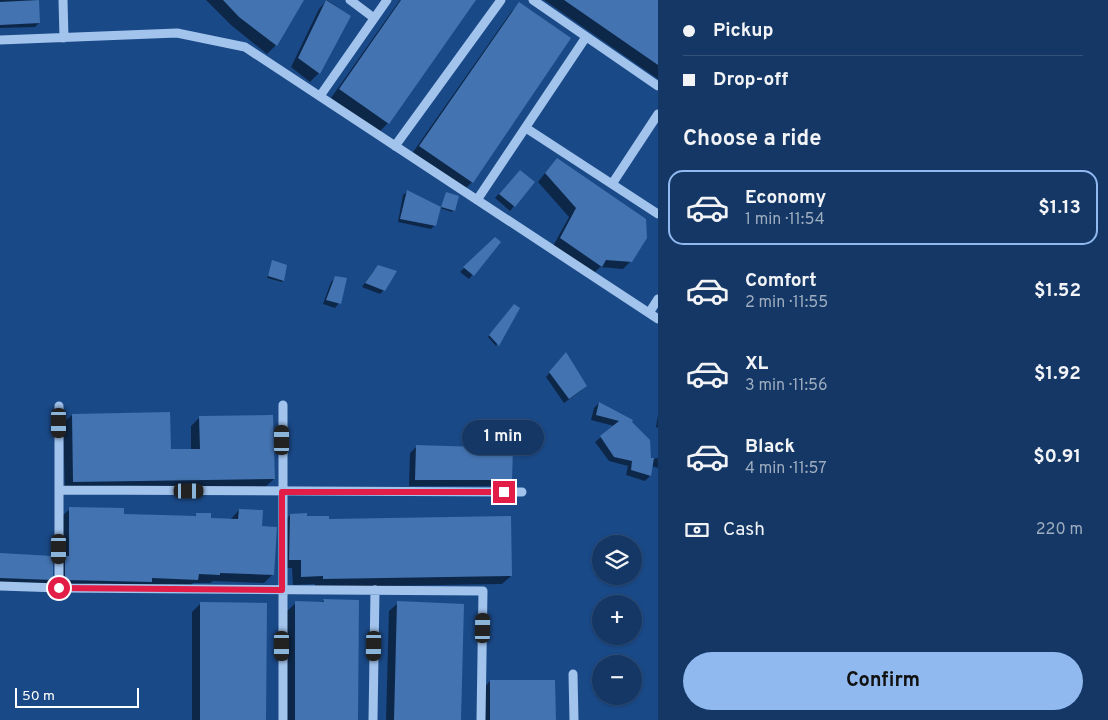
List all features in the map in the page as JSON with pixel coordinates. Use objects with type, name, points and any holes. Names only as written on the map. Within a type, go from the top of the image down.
[{"type":"street","points":[[63,0],[64,38]]},
{"type":"street","points":[[350,0],[374,18]]},
{"type":"street","points":[[320,96],[387,0]]},
{"type":"street","points":[[396,146],[501,0]]},
{"type":"street","points":[[533,0],[658,86]]},
{"type":"street","points":[[0,40],[177,33],[245,47],[658,319]]},
{"type":"street","points":[[477,200],[586,37]]},
{"type":"street","points":[[612,184],[658,114]]},
{"type":"street","points":[[526,128],[658,214]]},
{"type":"street","points":[[649,313],[658,299]]},
{"type":"street","points":[[283,405],[283,720]]},
{"type":"street","points":[[59,406],[59,588]]},
{"type":"street","points":[[59,490],[522,492]]},
{"type":"street","points":[[0,586],[484,591],[481,720]]},
{"type":"street","points":[[373,720],[375,590]]},
{"type":"street","points":[[573,674],[574,720]]},
{"type":"building","points":[[39,0],[40,23],[0,25],[0,2]]},
{"type":"building","points":[[223,0],[304,0],[277,46],[239,17]]},
{"type":"building","points":[[326,0],[351,16],[320,74],[298,58]]},
{"type":"building","points":[[401,0],[476,0],[389,124],[339,89]]},
{"type":"building","points":[[564,0],[658,0],[658,65]]},
{"type":"building","points":[[519,2],[571,38],[473,183],[419,146]]},
{"type":"building","points":[[557,158],[646,219],[647,238],[632,262],[606,260],[602,267],[560,238],[576,208],[545,173]]},
{"type":"building","points":[[520,170],[535,182],[515,207],[499,194]]},
{"type":"building","points":[[407,190],[441,207],[436,226],[400,219]]},
{"type":"building","points":[[446,192],[459,196],[455,211],[441,207]]},
{"type":"building","points":[[495,237],[501,242],[474,276],[463,267]]},
{"type":"building","points":[[272,260],[287,265],[284,281],[268,276]]},
{"type":"building","points":[[378,265],[397,271],[385,291],[365,283]]},
{"type":"building","points":[[335,276],[347,278],[341,304],[326,300]]},
{"type":"building","points":[[514,304],[520,308],[499,346],[489,335]]},
{"type":"building","points":[[566,352],[587,386],[569,399],[549,372]]},
{"type":"building","points":[[599,402],[633,420],[632,422],[650,440],[651,458],[654,458],[651,476],[631,470],[632,461],[614,457],[600,436],[619,421],[596,415]]},
{"type":"building","points":[[170,412],[171,449],[200,449],[199,416],[273,415],[275,479],[73,482],[72,414]]},
{"type":"building","points":[[416,445],[513,448],[512,480],[415,480]]},
{"type":"building","points":[[69,507],[124,508],[124,514],[196,516],[196,513],[211,513],[211,518],[238,519],[239,509],[263,510],[262,526],[277,527],[274,575],[199,574],[198,580],[152,578],[152,582],[65,580],[65,556],[69,556]]},
{"type":"building","points":[[307,513],[307,516],[329,516],[329,519],[511,516],[512,576],[323,579],[323,576],[301,577],[301,560],[289,560],[290,514]]},
{"type":"building","points":[[0,553],[53,556],[53,580],[0,578]]},
{"type":"building","points":[[323,599],[359,600],[358,720],[295,720],[295,601],[324,602]]},
{"type":"building","points":[[397,601],[464,604],[461,720],[394,720]]},
{"type":"building","points":[[200,602],[267,603],[266,720],[200,720]]},
{"type":"building","points":[[490,680],[555,680],[556,720],[490,720]]},
{"type":"route","points":[[59,588],[282,590],[282,492],[504,492]]}]
